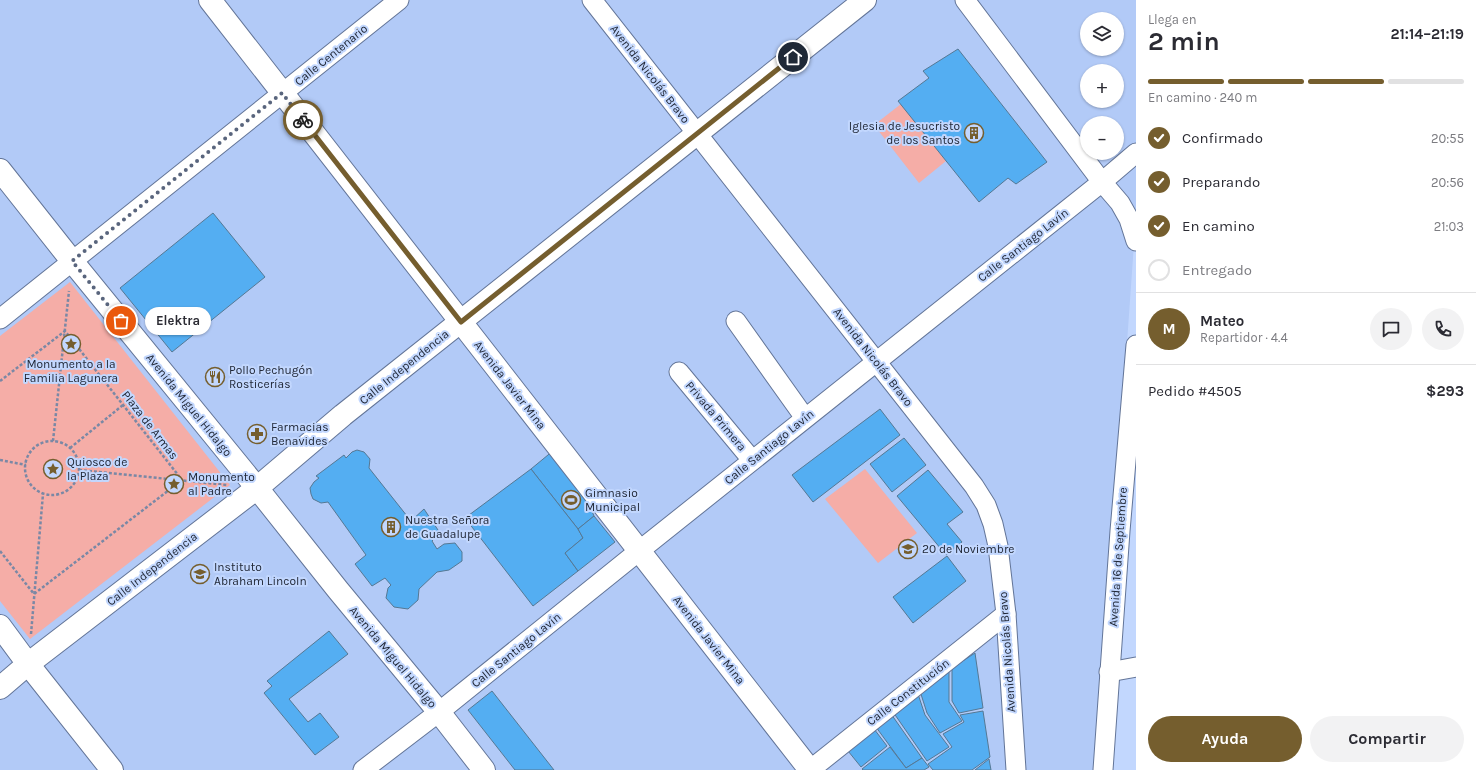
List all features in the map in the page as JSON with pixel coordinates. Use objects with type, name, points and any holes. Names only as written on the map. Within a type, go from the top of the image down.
[{"type":"main road","name":"Avenida Javier Mina","points":[[210,0],[810,770]]},
{"type":"main road","name":"Calle Independencia","points":[[0,688],[28,664],[257,488],[343,415],[865,0]]},
{"type":"main road","name":"Avenida Miguel Hidalgo","points":[[0,170],[338,590],[439,712],[484,770]]},
{"type":"main road","points":[[0,626],[28,664],[112,770]]},
{"type":"street","name":"Calle Centenario","points":[[0,319],[399,0]]},
{"type":"street","name":"Avenida Nicolás Bravo","points":[[592,0],[974,486],[986,505],[993,524],[998,546],[1006,614],[1016,770]]},
{"type":"street","points":[[965,0],[1102,182],[1120,203],[1129,219],[1136,242]]},
{"type":"street","name":"Calle Santiago Lavín","points":[[363,770],[439,712],[639,550],[1102,182],[1136,153]]},
{"type":"street","points":[[736,321],[805,418]]},
{"type":"street","name":"Avenida 16 de Septiembre","points":[[1103,770],[1109,672],[1136,345]]},
{"type":"street","name":"Privada Primera","points":[[679,372],[752,460]]},
{"type":"street","points":[[1120,531],[1136,518]]},
{"type":"street","name":"Calle Constitución","points":[[810,770],[1006,614]]},
{"type":"street","points":[[1109,672],[1136,667]]},
{"type":"path","points":[[53,441],[72,261]]},
{"type":"path","points":[[0,381],[65,331]]},
{"type":"path","name":"Plaza de Armas","points":[[65,331],[182,480]]},
{"type":"path","points":[[70,448],[123,405]]},
{"type":"path","points":[[53,441],[63,443],[70,448],[78,460],[79,470],[77,480],[68,490],[52,495],[43,494],[35,489],[29,482],[26,474],[26,465],[29,455],[35,448],[43,443],[53,441]]},
{"type":"path","points":[[0,460],[26,465]]},
{"type":"path","points":[[79,470],[257,488]]},
{"type":"path","points":[[34,594],[182,480]]},
{"type":"path","points":[[28,664],[43,494]]},
{"type":"path","points":[[0,551],[34,594]]},
{"type":"shaded area","points":[[0,0],[1136,0],[1136,215],[1097,770],[0,770]]},
{"type":"shaded area","points":[[901,104],[946,161],[919,183],[874,125]]},
{"type":"shaded area","points":[[70,282],[230,485],[30,639],[0,601],[0,336]]},
{"type":"shaded area","points":[[865,469],[917,533],[878,563],[825,499]]},
{"type":"building","name":"Iglesia de Jesucristo de los Santos","points":[[958,49],[1047,162],[1016,184],[1008,178],[979,202],[898,101],[929,78],[923,71]]},
{"type":"building","points":[[213,213],[265,277],[172,352],[120,288]]},
{"type":"building","points":[[880,409],[900,435],[813,502],[792,475]]},
{"type":"building","points":[[904,438],[926,465],[892,492],[870,464]]},
{"type":"building","name":"Nuestra Señora de Guadalupe","points":[[357,450],[364,452],[370,459],[369,468],[411,521],[424,509],[440,533],[432,541],[437,549],[444,544],[455,543],[462,552],[462,561],[449,570],[437,572],[419,589],[418,600],[408,609],[394,607],[386,598],[388,588],[391,585],[385,578],[372,586],[355,564],[366,555],[328,502],[321,503],[313,499],[311,494],[310,488],[319,478],[316,476],[344,455],[346,458],[352,452]]},
{"type":"building","name":"Gimnasio Municipal","points":[[554,450],[577,476],[594,516],[578,529],[531,469]]},
{"type":"building","points":[[531,469],[578,529],[583,538],[565,553],[578,571],[533,606],[465,518]]},
{"type":"building","points":[[928,470],[963,512],[947,524],[962,542],[946,555],[897,496]]},
{"type":"building","points":[[594,516],[615,542],[578,571],[565,553],[583,538],[578,529]]},
{"type":"building","points":[[947,556],[966,581],[913,623],[893,597]]},
{"type":"building","points":[[329,631],[348,654],[289,699],[308,722],[320,713],[339,737],[315,755],[264,693],[272,686],[267,681]]},
{"type":"building","points":[[975,653],[983,708],[959,713],[952,701],[952,668]]},
{"type":"building","points":[[949,667],[949,702],[962,721],[940,733],[927,713],[919,688]]},
{"type":"building","points":[[492,691],[554,770],[515,770],[468,710]]},
{"type":"building","points":[[917,691],[925,715],[949,747],[927,761],[891,709]]},
{"type":"building","points":[[889,711],[922,758],[906,768],[873,723]]},
{"type":"building","points":[[983,711],[990,757],[972,770],[933,770],[928,764],[952,747],[943,734],[964,722],[960,715]]},
{"type":"building","points":[[871,725],[887,746],[861,767],[844,746]]},
{"type":"building","points":[[890,747],[906,768],[922,758],[929,767],[924,770],[862,769]]},
{"type":"building","points":[[989,759],[991,770],[975,770]]},
{"type":"way so far","points":[[121,321],[72,261],[282,93],[303,120]]},
{"type":"place","name":"Iglesia de Jesucristo de los Santos","points":[[974,133]]},
{"type":"place","name":"Elektra","points":[[121,321]]},
{"type":"place","name":"Monumento a la Familia Lagunera","points":[[71,344]]},
{"type":"place","name":"Pollo Pechugón Rosticerías","points":[[215,377]]},
{"type":"place","name":"Farmacias Benavides","points":[[257,434]]},
{"type":"place","name":"Quiosco de la Plaza","points":[[53,469]]},
{"type":"place","name":"Monumento al Padre","points":[[174,484]]},
{"type":"place","name":"Gimnasio Municipal","points":[[571,500]]},
{"type":"place","name":"Nuestra Señora de Guadalupe","points":[[391,527]]},
{"type":"place","name":"20 de Noviembre","points":[[908,549]]},
{"type":"place","name":"Instituto Abraham Lincoln","points":[[200,574]]},
{"type":"route","points":[[303,120],[461,322],[793,57]]}]
